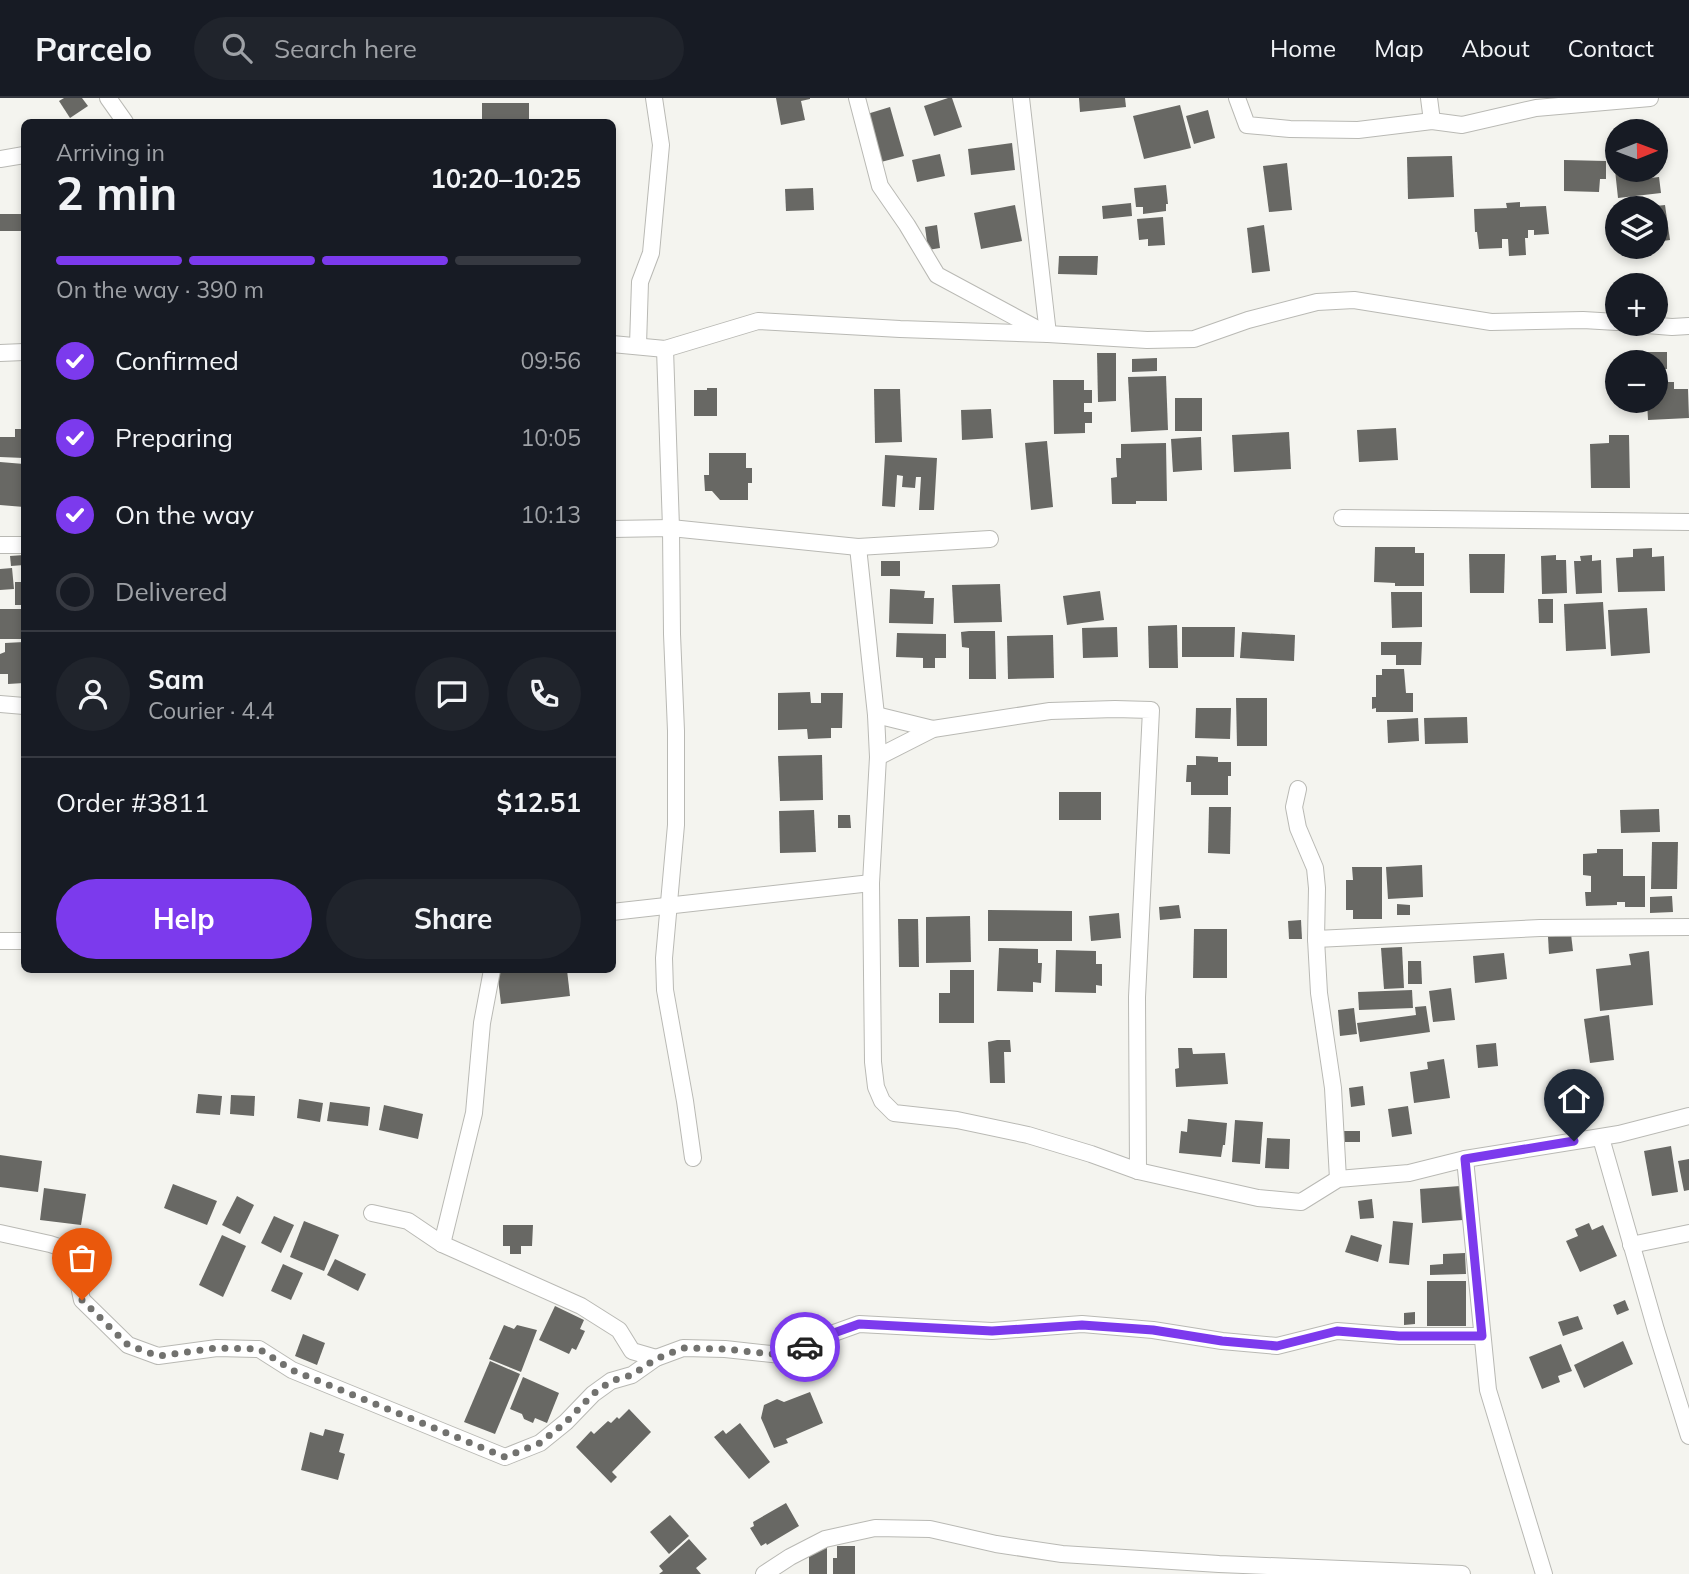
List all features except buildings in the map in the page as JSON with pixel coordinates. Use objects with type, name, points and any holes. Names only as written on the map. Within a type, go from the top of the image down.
[{"type":"street","points":[[108,98],[123,119]]},
{"type":"street","points":[[638,345],[640,282],[651,253],[661,145],[654,98]]},
{"type":"street","points":[[857,98],[880,186],[937,275],[1048,334]]},
{"type":"street","points":[[1021,98],[1048,334]]},
{"type":"street","points":[[1237,98],[1247,125],[1358,130],[1432,121],[1462,124],[1535,103],[1650,98]]},
{"type":"street","points":[[1429,98],[1432,121]]},
{"type":"street","points":[[0,159],[21,156]]},
{"type":"street","points":[[616,344],[665,348],[758,321],[1147,340],[1194,339],[1248,320],[1317,302],[1354,300],[1491,323],[1583,320],[1605,322]]},
{"type":"street","points":[[1668,327],[1689,326]]},
{"type":"street","points":[[665,348],[676,732],[676,825],[664,958],[665,990],[693,1158]]},
{"type":"street","points":[[0,353],[21,352]]},
{"type":"street","points":[[1342,518],[1689,522]]},
{"type":"street","points":[[616,529],[671,528],[858,547],[990,539]]},
{"type":"street","points":[[0,545],[21,545]]},
{"type":"street","points":[[858,547],[878,757],[871,883],[873,1062],[876,1087],[882,1101],[894,1113],[957,1120],[1028,1135],[1091,1153],[1138,1171],[1258,1198],[1301,1202],[1338,1179],[1409,1172],[1465,1159],[1601,1138],[1689,1116]]},
{"type":"street","points":[[0,704],[21,706]]},
{"type":"street","points":[[878,757],[933,729],[1050,711],[1151,710],[1137,997],[1138,1171]]},
{"type":"street","points":[[876,715],[933,729]]},
{"type":"street","points":[[1298,789],[1294,807],[1298,828],[1315,868],[1319,993],[1333,1088],[1338,1179]]},
{"type":"street","points":[[616,912],[871,883]]},
{"type":"street","points":[[1316,939],[1540,928],[1689,927]]},
{"type":"street","points":[[0,941],[21,941]]},
{"type":"street","points":[[442,1244],[474,1113],[482,1023],[491,973]]},
{"type":"street","points":[[1601,1138],[1689,1436]]},
{"type":"street","points":[[1465,1159],[1488,1390],[1544,1574]]},
{"type":"street","points":[[372,1213],[408,1221],[442,1244],[581,1306],[619,1329],[632,1351],[656,1359]]},
{"type":"street","points":[[0,1233],[68,1250],[74,1258],[82,1300],[128,1345],[158,1356],[217,1348],[259,1349],[292,1370],[505,1457],[540,1443],[611,1381],[632,1375],[656,1359],[683,1348],[725,1349],[790,1356],[820,1338],[859,1324],[992,1331],[1082,1325],[1153,1330],[1277,1346],[1337,1331],[1399,1336],[1482,1336]]},
{"type":"street","points":[[1631,1245],[1689,1233]]},
{"type":"street","points":[[764,1574],[825,1539],[876,1528],[930,1529],[996,1544],[1062,1554],[1363,1572],[1462,1574]]},
{"type":"way so far","points":[[82,1300],[128,1345],[158,1356],[217,1348],[259,1349],[292,1370],[505,1457],[540,1443],[611,1381],[632,1375],[656,1359],[683,1348],[725,1349],[790,1356],[805,1347]]},
{"type":"route","points":[[805,1347],[820,1338],[859,1324],[992,1331],[1082,1325],[1153,1330],[1277,1346],[1337,1331],[1399,1336],[1482,1336],[1465,1159],[1574,1141]]}]
